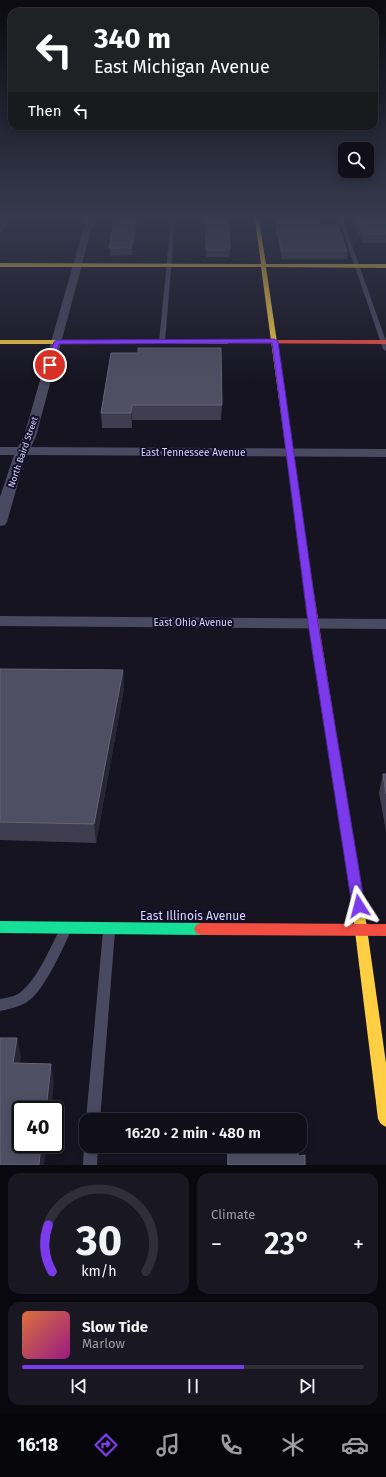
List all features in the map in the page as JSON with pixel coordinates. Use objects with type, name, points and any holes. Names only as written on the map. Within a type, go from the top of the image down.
[{"type":"street","name":"North Baird Street","points":[[0,522],[18,462],[30,436],[75,274]]},
{"type":"street","points":[[265,274],[313,623],[362,930],[380,1018],[386,1119]]},
{"type":"street","points":[[0,342],[274,341],[385,344]]},
{"type":"street","name":"East Tennessee Avenue","points":[[0,451],[386,453]]},
{"type":"street","name":"East Ohio Avenue","points":[[0,621],[386,624]]},
{"type":"street","name":"East Illinois Avenue","points":[[0,927],[386,930]]},
{"type":"lane","points":[[162,342],[168,274]]},
{"type":"lane","points":[[360,274],[385,344]]},
{"type":"lane","points":[[0,1006],[13,1002],[26,995],[53,955],[67,928]]},
{"type":"lane","points":[[94,1113],[109,928]]},
{"type":"lane","points":[[90,1165],[91,1153]]},
{"type":"building","points":[[138,348],[221,348],[222,405],[132,405],[131,413],[101,413],[111,353],[138,353]]},
{"type":"building","points":[[0,669],[123,670],[94,824],[0,822]]},
{"type":"building","points":[[383,774],[386,774],[386,794]]},
{"type":"building","points":[[0,1038],[17,1038],[13,1063],[51,1064],[47,1101],[12,1101],[12,1153],[40,1153],[39,1165],[0,1165]]},
{"type":"building","points":[[228,1153],[298,1153],[298,1156],[305,1155],[305,1165],[228,1165]]},
{"type":"traffic: fast","points":[[0,927],[201,929]]},
{"type":"traffic: slow","points":[[265,274],[305,562]]},
{"type":"traffic: slow","points":[[0,342],[227,342]]},
{"type":"traffic: slow","points":[[358,907],[386,1119]]},
{"type":"traffic: jam","points":[[227,342],[386,342]]},
{"type":"traffic: jam","points":[[305,562],[358,907]]},
{"type":"traffic: jam","points":[[201,929],[386,930]]},
{"type":"route","points":[[50,365],[57,342],[274,341],[313,623],[359,906]]}]
